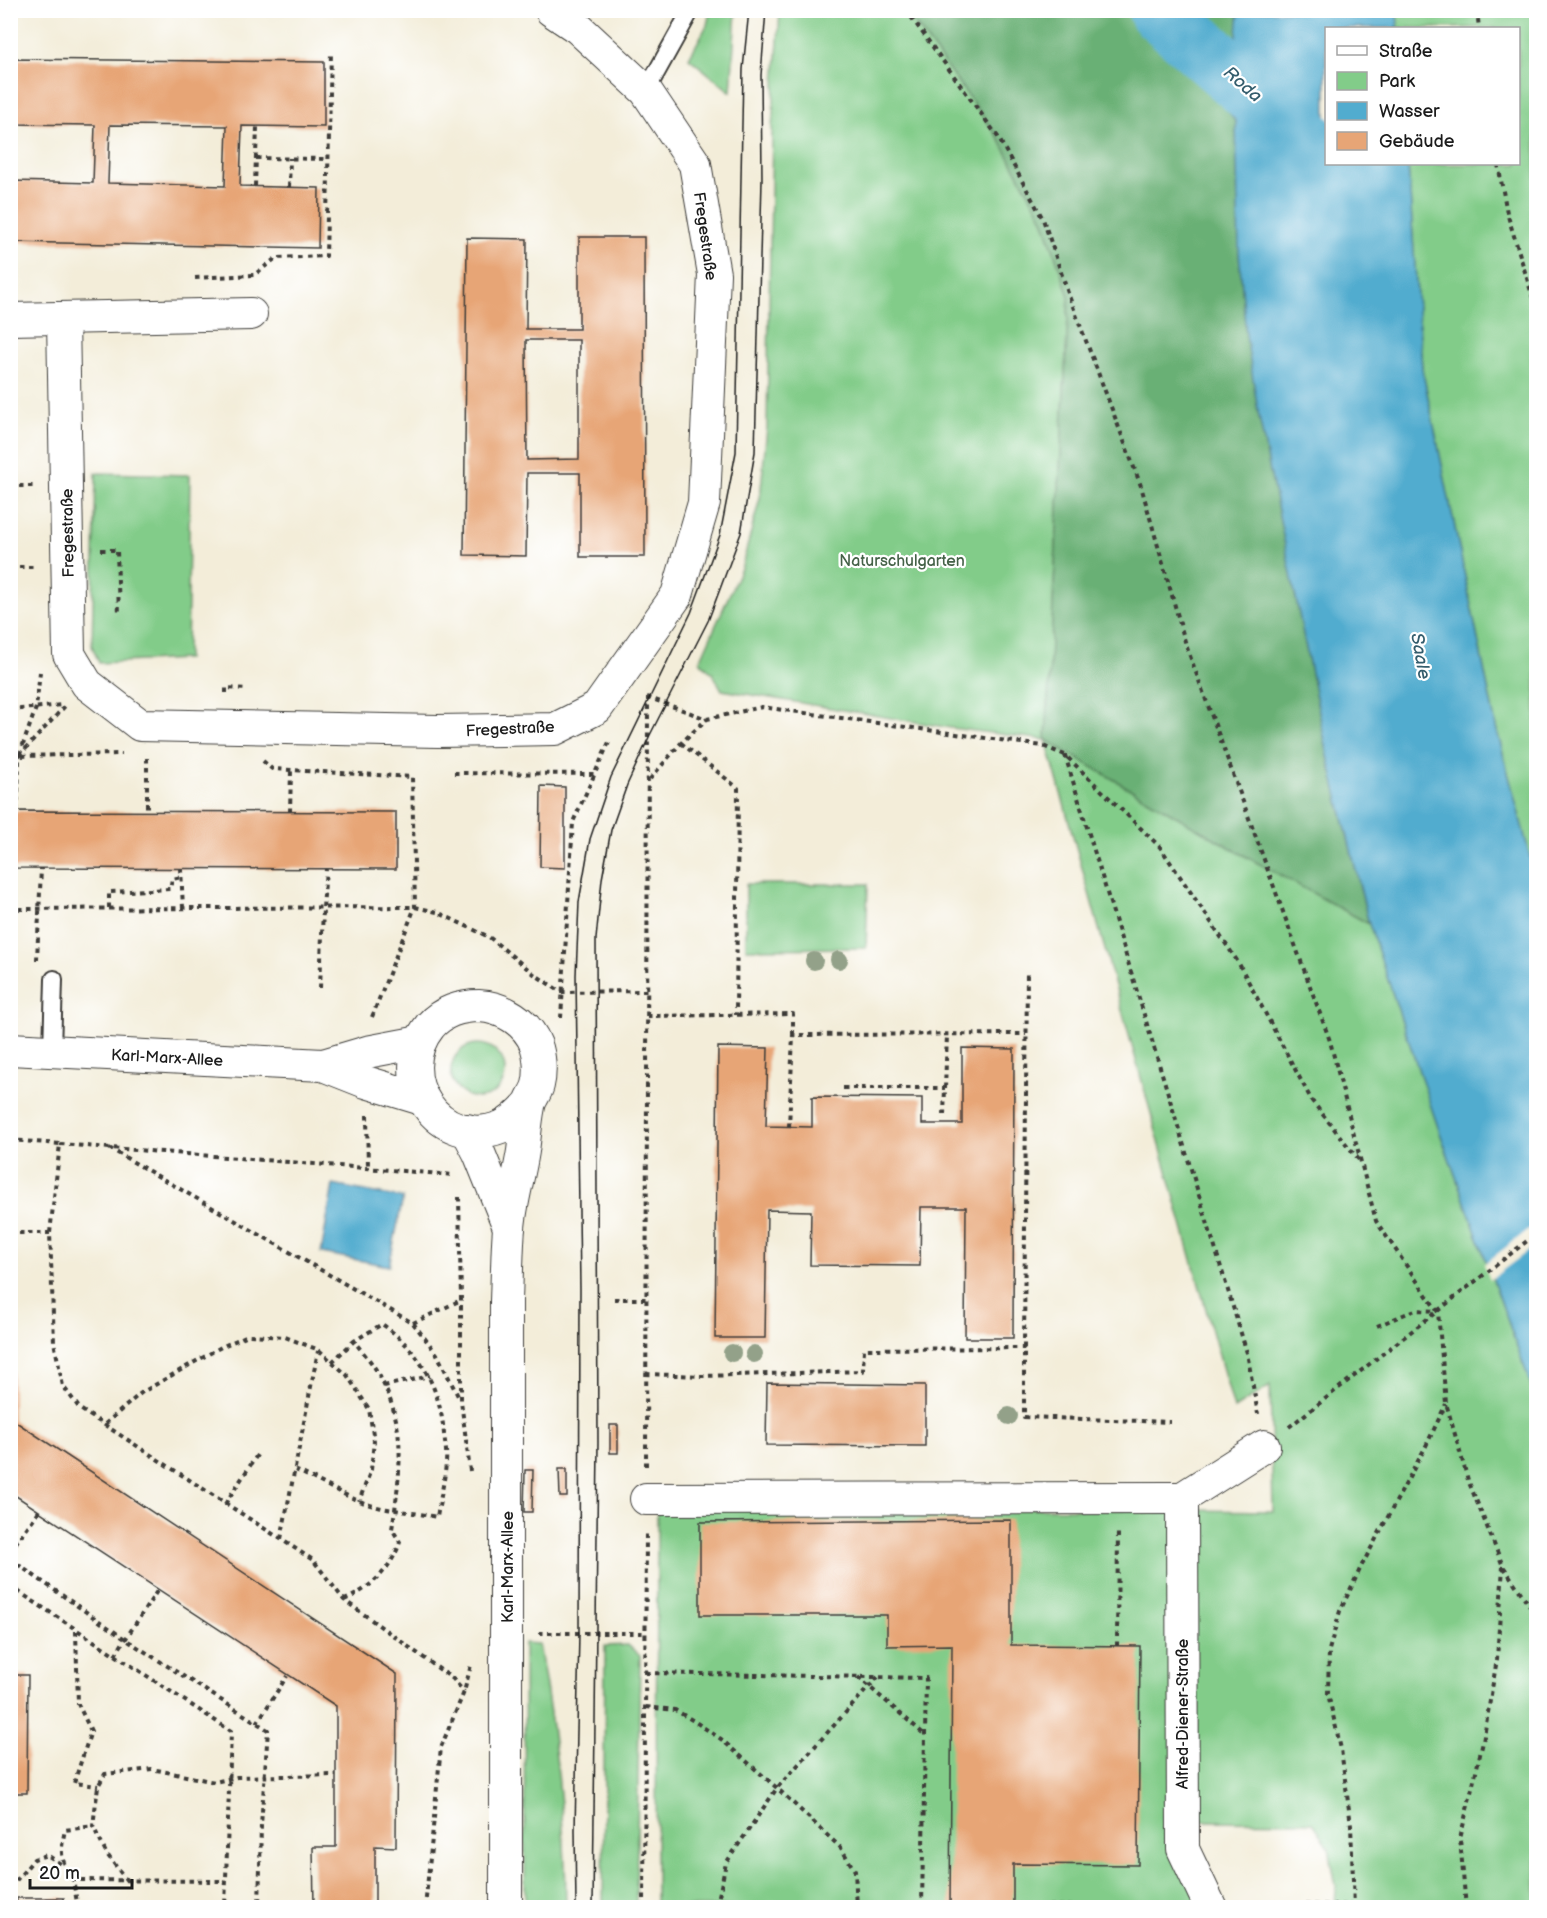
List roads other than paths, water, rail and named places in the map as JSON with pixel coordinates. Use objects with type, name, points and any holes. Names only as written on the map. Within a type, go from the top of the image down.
[{"type":"street","name":"Fregestraße","points":[[63,319],[69,654],[87,684],[140,725],[421,731],[555,729],[597,708],[677,595],[704,503],[714,274],[695,164],[646,91],[578,28],[550,10]]},
{"type":"street","points":[[10,319],[251,314]]},
{"type":"street","name":"Karl-Marx-Allee","points":[[468,1006],[489,1006],[509,1013],[525,1027],[536,1045],[540,1065],[538,1085],[529,1104],[517,1117],[502,1126],[485,1131],[467,1130],[449,1125],[434,1114],[422,1099],[415,1081],[414,1061],[420,1042],[432,1024],[448,1012],[468,1006]]},
{"type":"street","name":"Karl-Marx-Allee","points":[[323,1065],[366,1052],[420,1042]]},
{"type":"street","name":"Karl-Marx-Allee","points":[[10,1049],[323,1065],[366,1082],[422,1099]]},
{"type":"street","name":"Karl-Marx-Allee","points":[[506,1908],[506,1301],[509,1227],[529,1104]]},
{"type":"street","name":"Karl-Marx-Allee","points":[[467,1130],[479,1153],[509,1227]]},
{"type":"street","points":[[646,1499],[1118,1499],[1181,1506],[1264,1446]]},
{"type":"street","name":"Alfred-Diener-Straße","points":[[1181,1506],[1183,1849],[1211,1908]]},
{"type":"lane","points":[[646,91],[691,10]]},
{"type":"lane","points":[[52,1051],[54,979]]},
{"type":"water","name":"Saale","points":[[1177,11],[1190,11],[1236,45],[1239,11],[1397,11],[1398,27],[1325,27],[1325,165],[1408,165],[1422,368],[1496,727],[1536,879],[1536,1399],[1439,1130],[1369,924],[1328,756],[1259,417],[1246,335],[1239,253],[1236,122],[1188,52]]},
{"type":"water","points":[[333,1185],[403,1198],[389,1266],[321,1253]]},
{"type":"waterway","name":"Roda","points":[[1159,10],[1325,156]]},
{"type":"tram line","points":[[576,1908],[580,1290],[576,975],[579,902],[590,839],[611,777],[691,613],[720,535],[736,452],[743,69],[749,10]]},
{"type":"tram line","points":[[593,1908],[598,1442],[596,939],[602,879],[611,830],[627,785],[708,621],[741,533],[755,452],[762,180],[761,75],[766,10]]},
{"type":"park label","name":"Naturschulgarten","points":[[902,560]]}]
